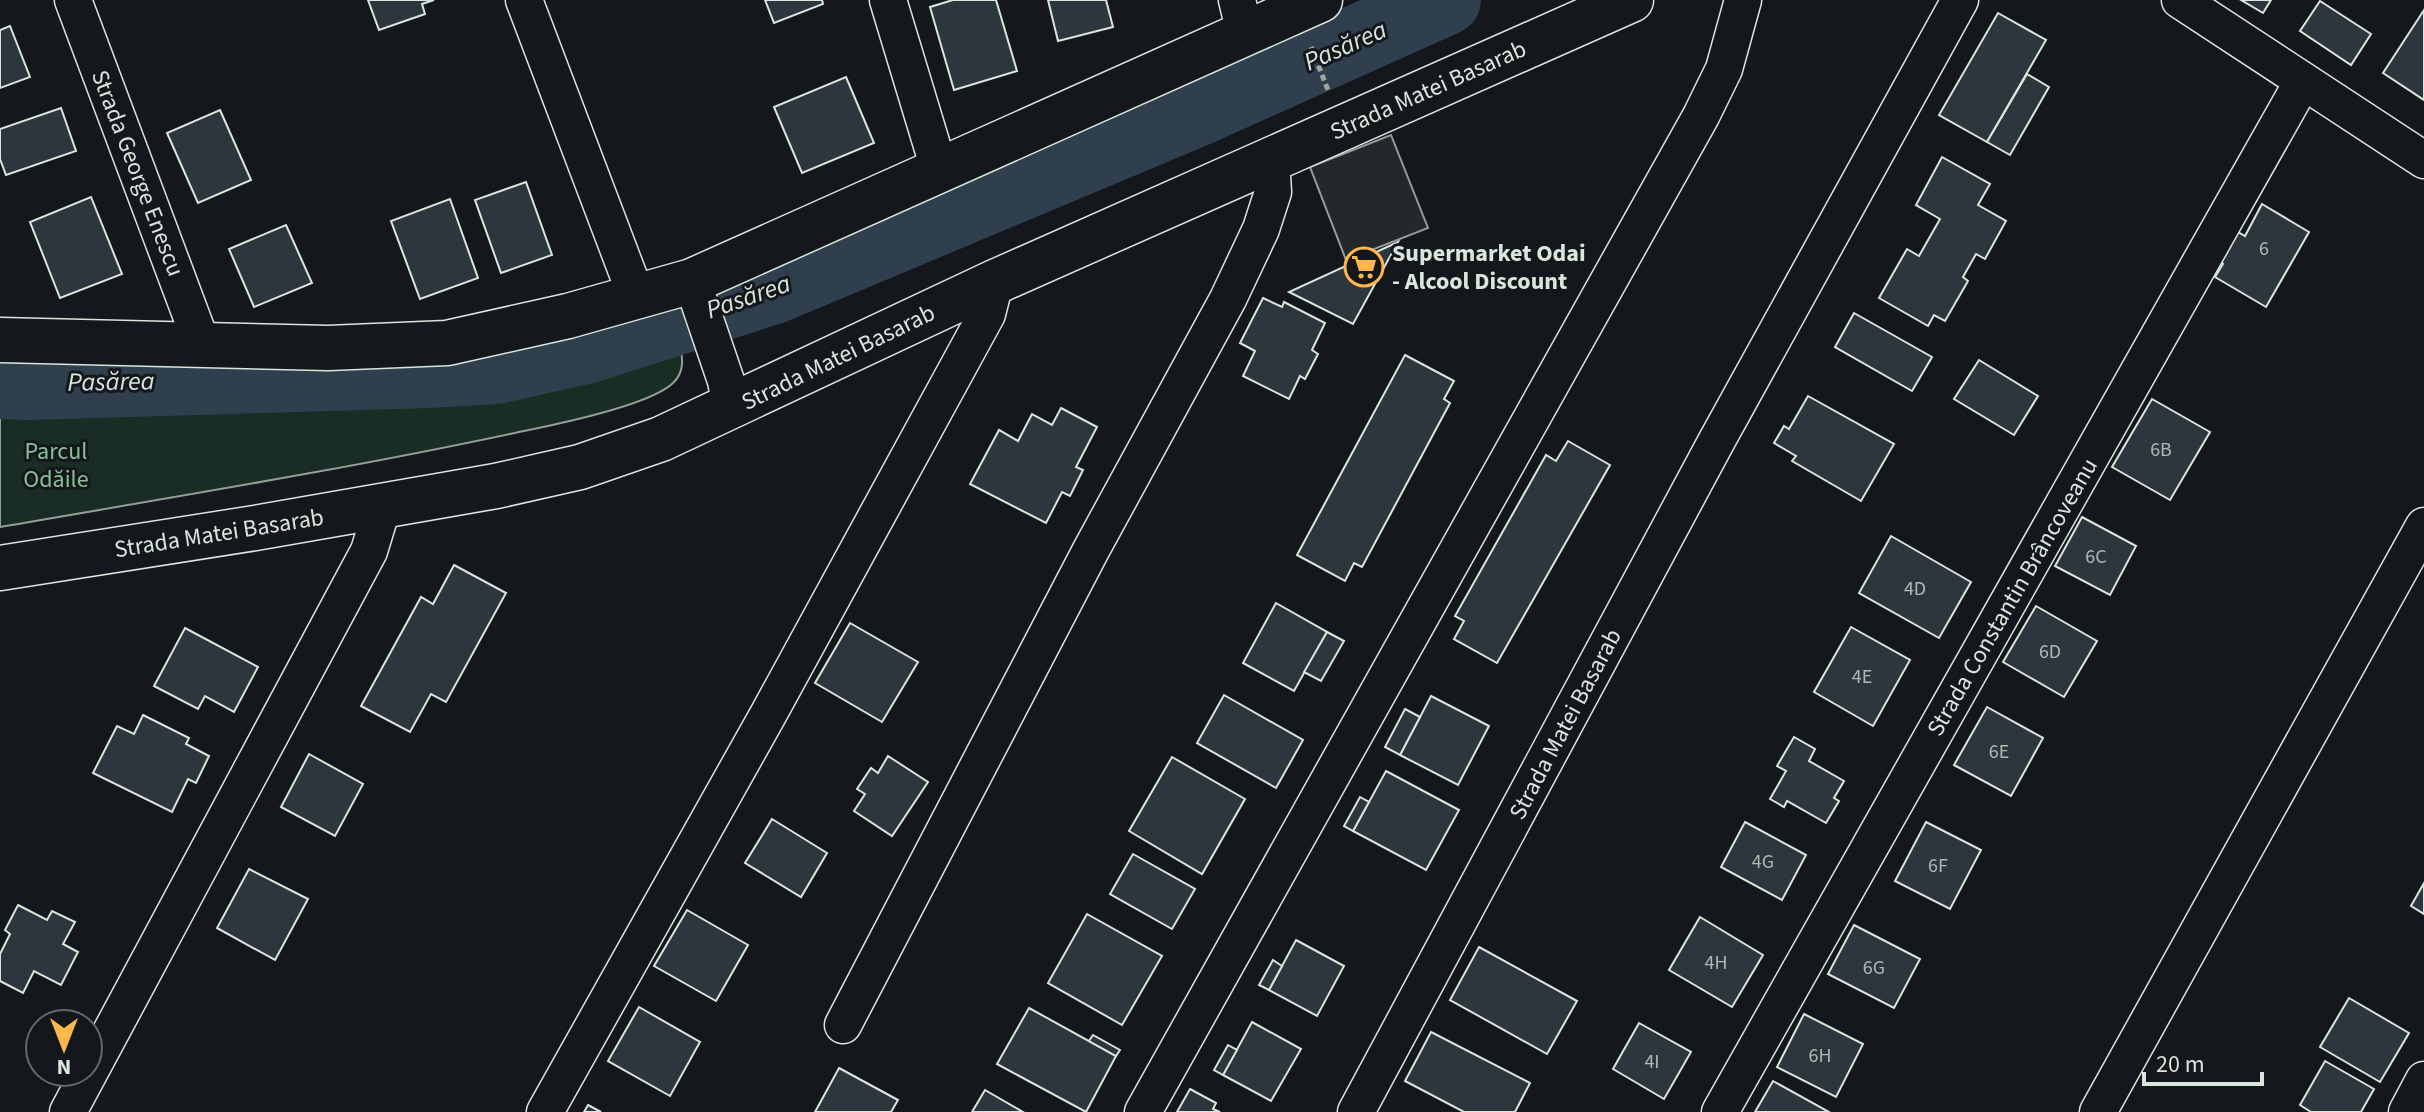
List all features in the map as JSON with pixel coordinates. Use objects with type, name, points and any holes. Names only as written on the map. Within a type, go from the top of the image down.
[{"type":"street","name":"Strada George Enescu","points":[[73,0],[203,347]]},
{"type":"street","points":[[524,0],[637,298]]},
{"type":"street","points":[[888,0],[940,172]]},
{"type":"street","name":"Strada Matei Basarab","points":[[0,568],[496,486],[580,467],[661,439],[729,395],[995,282],[1631,0]]},
{"type":"street","points":[[1143,1112],[1701,116],[1724,69],[1743,0]]},
{"type":"street","name":"Strada Matei Basarab","points":[[1356,1112],[1716,442],[1960,0]]},
{"type":"street","points":[[2180,0],[2424,160]]},
{"type":"street","points":[[0,340],[328,348],[447,343],[637,298],[696,291],[940,172],[1241,17],[1308,5]]},
{"type":"street","name":"Strada Constantin Brâncoveanu","points":[[1720,1112],[2303,81]]},
{"type":"street","points":[[843,1025],[1091,550],[1228,299],[1261,229],[1273,192],[1271,160]]},
{"type":"street","points":[[545,1112],[762,727],[987,314],[995,282]]},
{"type":"street","points":[[696,291],[729,395]]},
{"type":"street","points":[[68,1112],[369,551],[383,505]]},
{"type":"street","points":[[2098,1112],[2424,526]]},
{"type":"street","points":[[2407,1112],[2424,1080]]},
{"type":"path","points":[[1308,5],[1343,128]]},
{"type":"green space","name":"Parcul Odăile","points":[[679,343],[682,364],[680,374],[673,383],[644,399],[600,414],[390,458],[0,527],[0,417],[145,406],[406,398],[544,379]]},
{"type":"shaded area","points":[[1391,135],[1428,228],[1346,260],[1310,167]]},
{"type":"building","points":[[368,0],[434,0],[422,4],[425,14],[379,30]]},
{"type":"building","points":[[765,0],[822,0],[823,4],[774,23]]},
{"type":"building","points":[[953,0],[996,0],[1017,71],[954,90],[930,7]]},
{"type":"building","points":[[1048,0],[1106,0],[1113,27],[1058,41]]},
{"type":"building","points":[[2241,0],[2271,0],[2263,13]]},
{"type":"building","points":[[2320,1],[2371,34],[2351,65],[2300,31]]},
{"type":"building","points":[[2424,10],[2424,100],[2383,73]]},
{"type":"building","points":[[1998,13],[2046,40],[1987,142],[1939,115]]},
{"type":"building","points":[[10,26],[30,77],[0,88],[0,30]]},
{"type":"building","points":[[2027,74],[2049,87],[2010,155],[1987,142]]},
{"type":"building","points":[[846,77],[874,143],[802,173],[774,107]]},
{"type":"building","points":[[61,108],[76,151],[6,175],[0,159],[0,129]]},
{"type":"building","points":[[220,110],[251,180],[198,203],[167,133]]},
{"type":"building","points":[[1942,157],[1990,184],[1978,205],[2006,221],[1985,259],[1976,254],[1963,277],[1968,281],[1945,321],[1934,315],[1928,326],[1879,298],[1907,249],[1919,256],[1940,219],[1916,205]]},
{"type":"building","points":[[526,182],[552,255],[501,273],[475,200]]},
{"type":"building","points":[[91,197],[122,274],[60,298],[30,222]]},
{"type":"building","points":[[450,199],[478,278],[420,299],[391,221]]},
{"type":"building","points":[[2262,204],[2309,232],[2266,307],[2215,277],[2223,264],[2220,261],[2238,232],[2245,236]]},
{"type":"building","points":[[286,225],[312,283],[254,307],[229,249]]},
{"type":"building","name":"Supermarket Odai - Alcool Discount","points":[[1398,242],[1353,324],[1289,292]]},
{"type":"building","points":[[1263,298],[1282,307],[1284,302],[1325,323],[1312,350],[1318,354],[1305,379],[1300,376],[1289,399],[1243,376],[1255,351],[1240,343]]},
{"type":"building","points":[[1854,313],[1932,357],[1912,391],[1835,347]]},
{"type":"building","points":[[1405,355],[1454,381],[1444,399],[1450,403],[1362,567],[1354,563],[1345,581],[1297,555]]},
{"type":"building","points":[[1979,360],[2038,396],[2014,435],[1954,399]]},
{"type":"building","points":[[1808,396],[1894,444],[1861,501],[1792,461],[1796,456],[1774,443],[1784,426],[1789,429]]},
{"type":"building","points":[[2152,399],[2210,432],[2170,500],[2112,467]]},
{"type":"building","points":[[1061,408],[1097,427],[1076,467],[1083,470],[1070,496],[1062,492],[1046,523],[970,484],[999,430],[1018,441],[1032,414],[1052,425]]},
{"type":"building","points":[[1568,441],[1610,465],[1497,663],[1454,639],[1464,621],[1455,616],[1546,455],[1556,461]]},
{"type":"building","points":[[2082,517],[2136,546],[2110,595],[2055,566]]},
{"type":"building","points":[[1891,536],[1971,582],[1939,638],[1859,593]]},
{"type":"building","points":[[454,565],[506,593],[446,702],[431,694],[410,732],[361,706],[421,597],[433,604]]},
{"type":"building","points":[[1276,603],[1327,632],[1294,691],[1243,663]]},
{"type":"building","points":[[2036,606],[2097,641],[2064,697],[2003,662]]},
{"type":"building","points":[[850,623],[918,662],[882,722],[815,683]]},
{"type":"building","points":[[1851,627],[1910,660],[1873,726],[1814,692]]},
{"type":"building","points":[[185,628],[258,667],[234,712],[205,696],[198,709],[154,686]]},
{"type":"building","points":[[1327,632],[1344,641],[1321,681],[1304,672]]},
{"type":"building","points":[[1224,695],[1303,740],[1276,788],[1197,743]]},
{"type":"building","points":[[1431,696],[1489,726],[1458,785],[1400,755]]},
{"type":"building","points":[[1987,707],[2043,738],[2011,796],[1954,765]]},
{"type":"building","points":[[1405,709],[1420,717],[1400,755],[1385,747]]},
{"type":"building","points":[[143,715],[189,738],[186,744],[209,756],[196,783],[188,779],[172,812],[93,773],[117,726],[134,734]]},
{"type":"building","points":[[1794,737],[1815,749],[1809,761],[1844,781],[1834,798],[1839,801],[1826,823],[1787,801],[1784,807],[1770,799],[1786,771],[1777,766]]},
{"type":"building","points":[[309,754],[363,784],[335,836],[281,807]]},
{"type":"building","points":[[888,756],[928,782],[892,836],[854,811],[865,794],[857,789],[871,768],[878,773]]},
{"type":"building","points":[[1172,757],[1245,799],[1202,874],[1129,831]]},
{"type":"building","points":[[1386,771],[1459,810],[1426,870],[1353,831]]},
{"type":"building","points":[[1360,797],[1369,802],[1353,831],[1344,826]]},
{"type":"building","points":[[772,819],[827,853],[801,897],[745,863]]},
{"type":"building","points":[[1745,822],[1806,855],[1782,900],[1721,867]]},
{"type":"building","points":[[1926,822],[1981,850],[1950,909],[1895,881]]},
{"type":"building","points":[[1133,854],[1195,889],[1172,929],[1110,894]]},
{"type":"building","points":[[249,869],[308,899],[275,960],[217,928]]},
{"type":"building","points":[[2424,883],[2424,914],[2411,906]]},
{"type":"building","points":[[18,905],[47,920],[52,911],[75,922],[63,944],[78,952],[61,985],[34,971],[23,993],[0,981],[0,954],[10,934],[5,930]]},
{"type":"building","points":[[687,910],[748,945],[716,1001],[654,966]]},
{"type":"building","points":[[1087,914],[1162,956],[1122,1025],[1048,983]]},
{"type":"building","points":[[1700,917],[1763,955],[1732,1007],[1669,970]]},
{"type":"building","points":[[1854,925],[1920,959],[1894,1008],[1828,974]]},
{"type":"building","points":[[1296,940],[1344,966],[1317,1016],[1269,990]]},
{"type":"building","points":[[1479,947],[1577,1001],[1547,1054],[1450,1000]]},
{"type":"building","points":[[1273,960],[1282,966],[1269,990],[1259,985]]},
{"type":"building","points":[[2349,998],[2409,1033],[2380,1082],[2320,1047]]},
{"type":"building","points":[[639,1007],[700,1042],[670,1096],[608,1061]]},
{"type":"building","points":[[1029,1008],[1116,1056],[1086,1112],[997,1064]]},
{"type":"building","points":[[1804,1014],[1863,1044],[1836,1097],[1777,1067]]},
{"type":"building","points":[[1252,1022],[1301,1049],[1271,1101],[1223,1075]]},
{"type":"building","points":[[1639,1023],[1691,1052],[1664,1099],[1613,1069]]},
{"type":"building","points":[[1431,1032],[1530,1083],[1515,1112],[1464,1112],[1405,1081]]},
{"type":"building","points":[[1093,1035],[1120,1050],[1116,1056],[1089,1041]]},
{"type":"building","points":[[1228,1045],[1237,1050],[1223,1075],[1214,1070]]},
{"type":"building","points":[[2325,1061],[2374,1089],[2361,1112],[2311,1112],[2300,1105]]},
{"type":"building","points":[[839,1068],[898,1100],[891,1112],[815,1112]]},
{"type":"building","points":[[1773,1081],[1829,1112],[1755,1112]]},
{"type":"building","points":[[1190,1089],[1216,1103],[1213,1109],[1220,1112],[1177,1112]]},
{"type":"building","points":[[985,1090],[1023,1112],[972,1112]]},
{"type":"building","points":[[588,1105],[601,1112],[584,1112]]},
{"type":"waterway","name":"Pasărea","points":[[0,384],[496,369],[589,348],[774,289],[1196,112],[1446,0]]},
{"type":"place","name":"Supermarket Odai - Alcool Discount","points":[[1364,267]]}]
